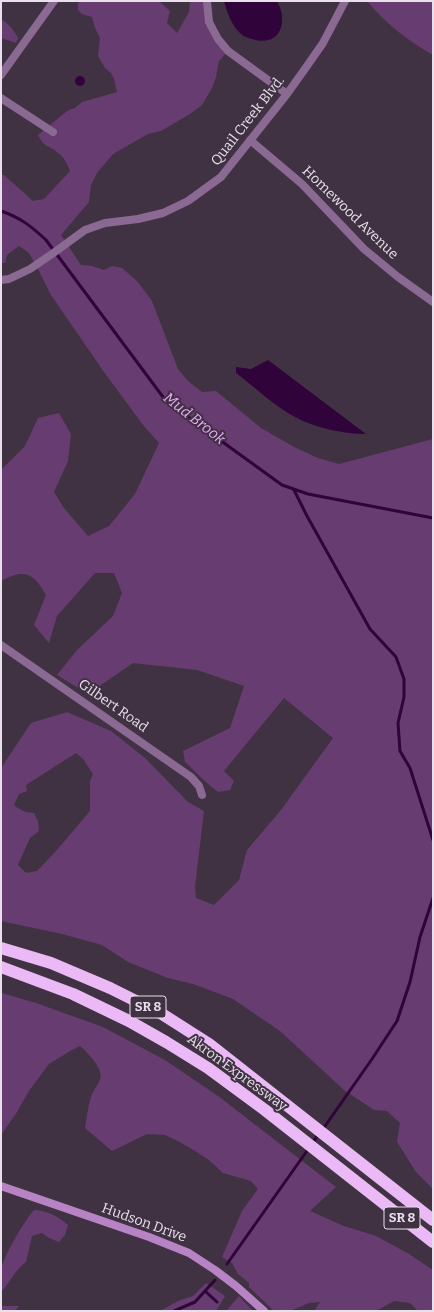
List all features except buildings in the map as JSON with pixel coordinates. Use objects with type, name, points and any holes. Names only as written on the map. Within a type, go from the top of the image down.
[{"type":"highway","name":"Akron Expressway","points":[[1,948],[51,963],[110,988],[162,1014],[210,1044],[433,1220]]},
{"type":"highway","name":"Akron Expressway","points":[[1,967],[73,994],[129,1021],[208,1068],[265,1110],[433,1242]]},
{"type":"street","points":[[1,75],[54,1]]},
{"type":"street","points":[[208,1],[209,22],[218,39],[228,51],[287,94]]},
{"type":"street","name":"Quail Creek Blvd.","points":[[1,280],[9,279],[30,269],[85,230],[105,223],[138,219],[163,213],[188,201],[221,177],[287,94],[323,43],[345,1]]},
{"type":"street","points":[[1,98],[53,132]]},
{"type":"street","name":"Homewood Avenue","points":[[250,140],[302,184],[364,249],[398,277],[433,302]]},
{"type":"street","name":"Gilbert Road","points":[[1,645],[191,777],[198,786],[202,795]]},
{"type":"street","name":"Hudson Drive","points":[[1,1186],[149,1237],[189,1254],[215,1270],[236,1286],[264,1311]]},
{"type":"shaded area","points":[[81,1],[159,1],[170,11],[167,23],[177,33],[189,12],[190,1],[207,1],[209,22],[228,51],[219,61],[212,88],[202,105],[161,131],[148,134],[113,154],[97,173],[91,185],[89,202],[61,235],[81,265],[92,266],[104,270],[112,266],[122,268],[137,281],[152,301],[178,369],[188,381],[202,392],[216,391],[261,428],[296,448],[318,458],[339,464],[433,439],[433,1189],[416,1172],[397,1142],[400,1123],[387,1111],[374,1110],[344,1090],[280,1031],[233,999],[193,984],[168,978],[128,962],[102,945],[62,934],[1,921],[1,768],[31,723],[67,712],[111,731],[145,758],[188,802],[204,811],[195,887],[196,898],[214,905],[239,880],[247,850],[281,810],[333,738],[284,698],[224,771],[234,781],[230,790],[218,792],[185,762],[183,751],[230,728],[244,686],[197,670],[133,663],[88,694],[57,675],[77,650],[113,616],[122,593],[114,573],[95,573],[57,616],[49,643],[34,625],[46,595],[42,588],[33,577],[28,575],[16,575],[1,581],[1,470],[25,446],[38,418],[59,413],[71,434],[68,461],[54,492],[64,508],[88,536],[109,526],[135,494],[159,443],[143,425],[104,372],[51,295],[29,253],[19,246],[7,255],[5,263],[1,263],[1,175],[4,175],[33,201],[44,199],[70,171],[62,156],[45,144],[38,135],[62,115],[75,108],[82,102],[117,92],[111,73],[105,68],[98,56],[100,38],[92,17],[82,14],[78,10],[78,3]],"holes":[[[76,753],[83,759],[93,774],[90,781],[90,811],[37,871],[26,873],[18,865],[30,838],[39,831],[38,821],[34,813],[23,811],[14,805],[19,794],[27,791],[26,785]]]},
{"type":"shaded area","points":[[224,1],[277,1],[281,9],[282,17],[280,31],[269,40],[262,41],[244,36],[232,23]]},
{"type":"shaded area","points":[[367,1],[433,1],[433,55],[397,31],[381,17]]},
{"type":"shaded area","points":[[1,19],[15,32],[18,38],[16,43],[1,38]]},
{"type":"shaded area","points":[[78,76],[82,76],[85,81],[82,86],[78,86],[75,83],[75,79]]},
{"type":"shaded area","points":[[268,360],[366,434],[330,430],[303,421],[280,408],[236,373],[236,367],[251,369]]},
{"type":"shaded area","points":[[2,993],[36,1003],[103,1027],[165,1060],[218,1096],[336,1187],[310,1211],[344,1226],[376,1236],[409,1254],[433,1270],[433,1311],[418,1311],[410,1303],[394,1301],[376,1311],[314,1311],[320,1302],[309,1303],[290,1311],[274,1311],[249,1287],[249,1283],[238,1274],[232,1263],[222,1257],[242,1211],[258,1189],[251,1181],[223,1173],[209,1160],[178,1141],[165,1135],[147,1134],[112,1151],[85,1128],[91,1098],[101,1076],[98,1066],[80,1046],[49,1064],[29,1091],[1,1135]]},
{"type":"shaded area","points":[[34,1210],[48,1213],[57,1217],[68,1225],[65,1235],[59,1242],[42,1233],[32,1236],[26,1262],[16,1271],[3,1290],[1,1290],[1,1271],[5,1257],[20,1230]]},
{"type":"shaded area","points":[[206,1283],[225,1296],[216,1311],[160,1311],[178,1301],[193,1296]]},
{"type":"shaded area","points":[[239,1296],[253,1311],[226,1311]]},
{"type":"shaded area","points":[[1,1306],[19,1306],[15,1311],[1,1311]]},
{"type":"waterway","name":"Mud Brook","points":[[1,211],[25,223],[46,240],[166,401],[282,485],[308,494],[433,518]]},
{"type":"waterway","points":[[294,490],[370,629],[396,657],[404,679],[404,697],[398,723],[400,751],[410,768],[433,840]]},
{"type":"waterway","points":[[323,1129],[397,1021],[410,982],[420,937],[433,898]]},
{"type":"waterway","points":[[312,1144],[319,1133]]},
{"type":"waterway","points":[[227,1264],[309,1148]]},
{"type":"waterway","points":[[174,1311],[195,1302],[215,1280]]},
{"type":"waterway","points":[[205,1291],[217,1302]]}]
